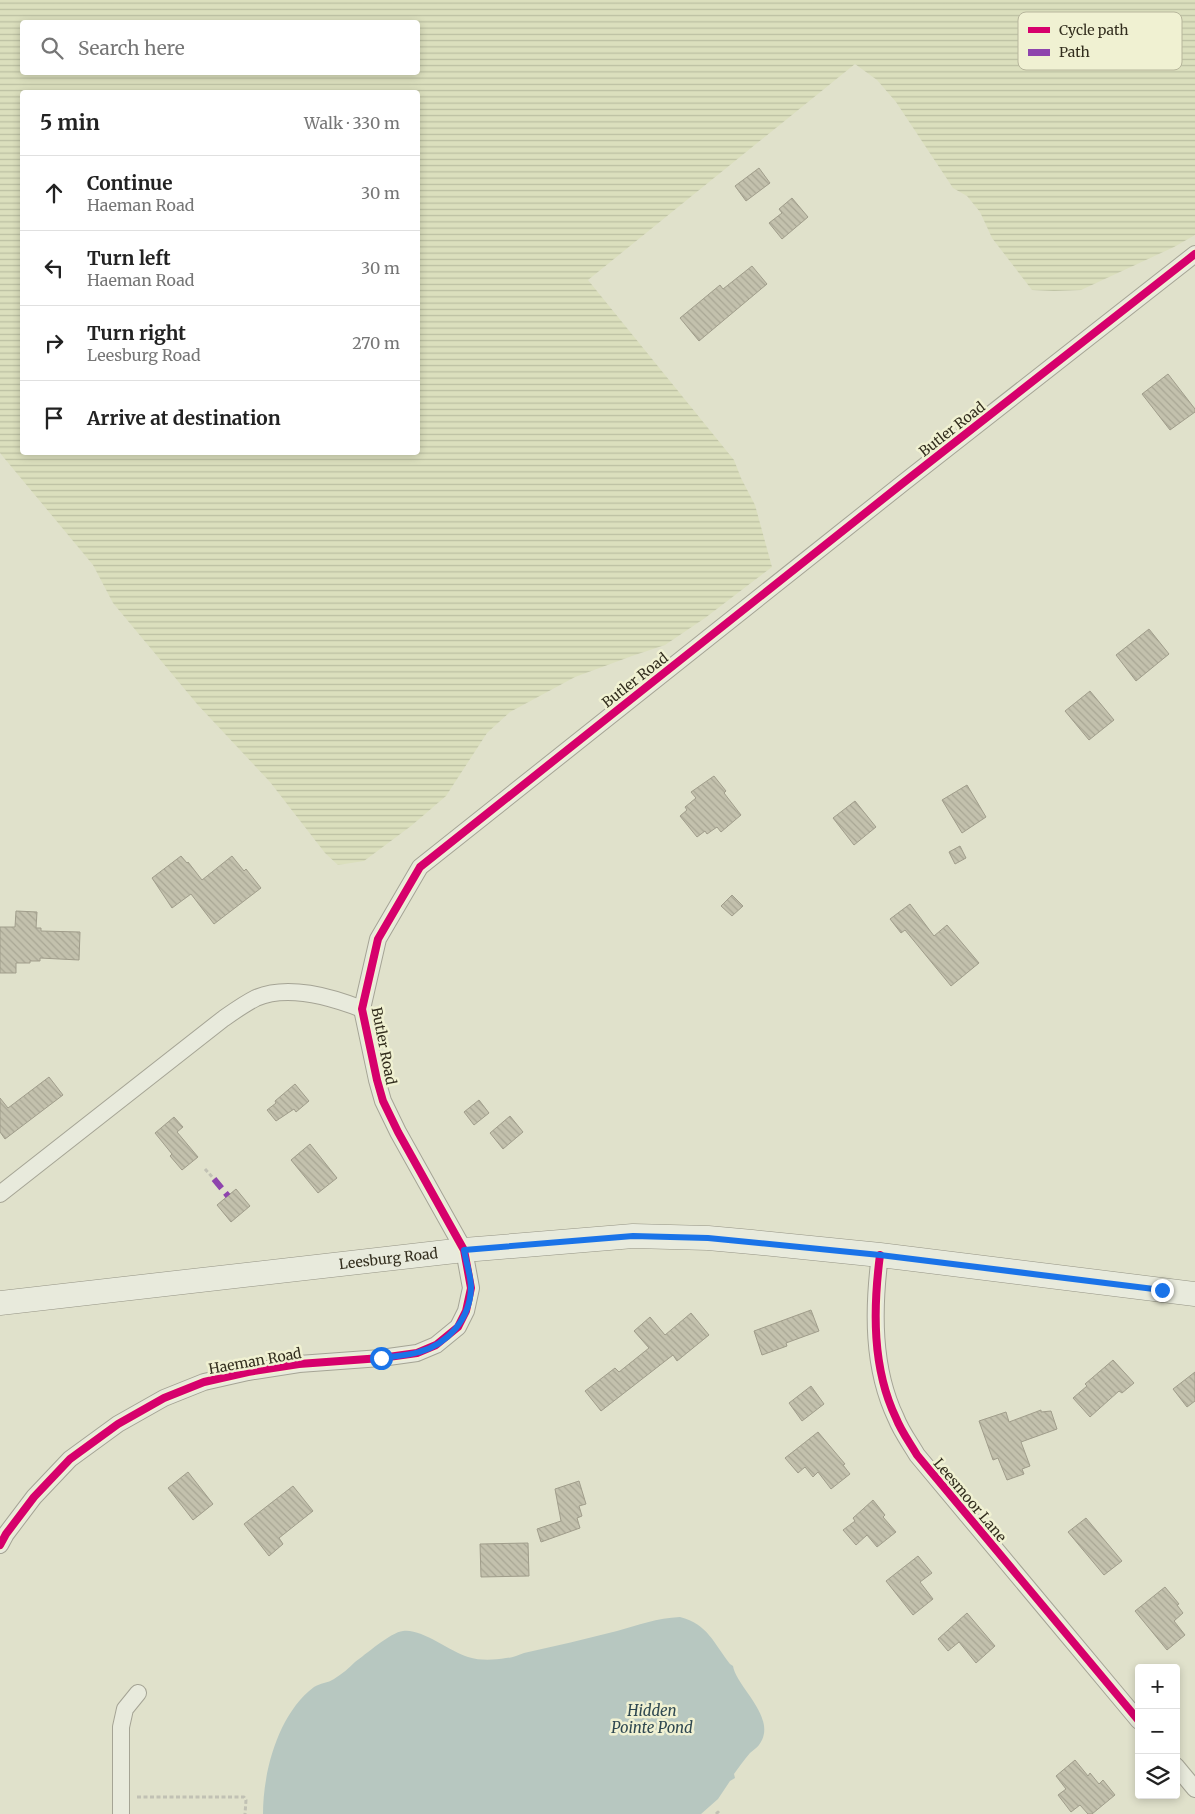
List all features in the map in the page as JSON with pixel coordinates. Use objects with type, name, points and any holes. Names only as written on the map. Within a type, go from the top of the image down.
[{"type":"main road","name":"Leesburg Road","points":[[0,1303],[464,1250],[607,1238],[670,1236],[726,1239],[880,1255],[1195,1294]]},
{"type":"street","name":"Butler Road","points":[[464,1250],[398,1132],[383,1101],[362,1009],[378,939],[420,866],[1195,254]]},
{"type":"street","name":"Butler Road","points":[[0,1194],[223,1019],[257,998],[273,994],[305,994],[328,997],[362,1009]]},
{"type":"street","name":"Haeman Road","points":[[0,1545],[34,1497],[70,1459],[118,1424],[164,1398],[204,1382],[248,1372],[299,1364],[381,1358],[417,1353],[436,1345],[458,1327],[466,1311],[471,1288],[464,1250]]},
{"type":"street","name":"Leesmoor Lane","points":[[880,1255],[876,1293],[877,1343],[882,1381],[896,1419],[917,1455],[1135,1716]]},
{"type":"street","points":[[121,1814],[121,1727],[125,1709],[138,1693]]},
{"type":"street","points":[[1180,1771],[1195,1789]]},
{"type":"path","points":[[205,1169],[214,1179]]},
{"type":"path","points":[[133,1797],[244,1797],[246,1800],[245,1814]]},
{"type":"green space","points":[[0,0],[1195,0],[1195,235],[1174,247],[1081,290],[1032,290],[992,238],[980,212],[967,196],[953,188],[896,102],[877,80],[855,64],[588,280],[734,460],[755,505],[772,567],[705,618],[665,645],[575,677],[510,712],[487,733],[446,796],[411,826],[364,861],[338,865],[325,853],[270,782],[197,704],[113,603],[93,565],[0,453]]},
{"type":"water","name":"Hidden Pointe Pond","points":[[680,1617],[697,1624],[710,1636],[733,1666],[741,1683],[755,1703],[764,1724],[764,1735],[759,1745],[750,1753],[734,1774],[735,1778],[730,1781],[718,1799],[701,1814],[263,1814],[266,1780],[275,1745],[282,1728],[301,1698],[314,1687],[337,1677],[378,1644],[398,1632],[410,1631],[418,1633],[468,1657],[492,1660],[511,1658],[524,1653],[655,1620]]},
{"type":"building","points":[[759,168],[770,183],[746,201],[735,186]]},
{"type":"building","points":[[792,198],[808,217],[782,239],[769,223],[782,213],[779,209]]},
{"type":"building","points":[[752,266],[767,284],[699,341],[680,318],[720,285],[723,289]]},
{"type":"building","points":[[1168,374],[1195,409],[1195,412],[1170,430],[1142,394]]},
{"type":"building","points":[[1149,629],[1169,654],[1136,681],[1116,655]]},
{"type":"building","points":[[1090,691],[1114,720],[1089,740],[1065,711]]},
{"type":"building","points":[[714,776],[741,815],[721,832],[717,827],[707,834],[705,831],[697,837],[680,816],[687,810],[685,807],[696,798],[691,792]]},
{"type":"building","points":[[967,785],[986,817],[962,833],[942,800]]},
{"type":"building","points":[[855,801],[876,827],[854,845],[833,818]]},
{"type":"building","points":[[960,846],[966,858],[955,864],[949,852]]},
{"type":"building","points":[[181,856],[202,880],[232,856],[244,871],[246,869],[261,888],[214,924],[191,894],[172,908],[152,878]]},
{"type":"building","points":[[732,895],[743,906],[732,916],[721,906]]},
{"type":"building","points":[[910,904],[934,936],[947,925],[979,963],[951,986],[905,930],[901,933],[890,919]]},
{"type":"building","points":[[16,911],[37,912],[36,928],[41,928],[41,931],[80,932],[79,960],[40,958],[40,961],[16,963],[16,973],[0,973],[0,927],[15,927]]},
{"type":"building","points":[[49,1077],[63,1095],[5,1139],[0,1132],[0,1098],[8,1108]]},
{"type":"building","points":[[295,1084],[309,1101],[296,1112],[294,1109],[276,1121],[267,1110]]},
{"type":"building","points":[[479,1100],[489,1113],[474,1125],[464,1112]]},
{"type":"building","points":[[510,1116],[523,1132],[503,1149],[490,1133]]},
{"type":"building","points":[[174,1117],[183,1127],[177,1132],[198,1157],[182,1170],[155,1133]]},
{"type":"building","points":[[310,1144],[337,1178],[318,1193],[291,1160]]},
{"type":"building","points":[[236,1189],[250,1206],[231,1222],[217,1205]]},
{"type":"building","points":[[811,1310],[819,1331],[786,1343],[787,1346],[762,1355],[754,1331]]},
{"type":"building","points":[[691,1313],[709,1335],[677,1361],[673,1355],[601,1411],[585,1391],[615,1368],[619,1372],[649,1348],[634,1331],[650,1317],[665,1335]]},
{"type":"building","points":[[1113,1360],[1134,1383],[1122,1393],[1119,1391],[1090,1417],[1073,1398],[1087,1386],[1085,1384]]},
{"type":"building","points":[[1195,1372],[1195,1401],[1187,1407],[1173,1389]]},
{"type":"building","points":[[811,1386],[824,1404],[802,1421],[789,1403]]},
{"type":"building","points":[[1041,1410],[1041,1412],[1051,1411],[1057,1429],[1021,1442],[1030,1466],[1022,1469],[1024,1474],[1007,1480],[998,1458],[993,1460],[979,1421],[1006,1412],[1009,1422]]},
{"type":"building","points":[[818,1432],[845,1464],[843,1465],[850,1474],[831,1489],[818,1472],[813,1477],[805,1467],[798,1473],[785,1458]]},
{"type":"building","points":[[188,1472],[213,1504],[193,1520],[168,1488]]},
{"type":"building","points":[[579,1481],[586,1504],[579,1506],[582,1516],[577,1518],[580,1528],[541,1542],[537,1529],[561,1521],[555,1489]]},
{"type":"building","points":[[293,1486],[313,1511],[279,1538],[283,1544],[269,1556],[244,1524]]},
{"type":"building","points":[[873,1500],[885,1515],[883,1517],[896,1532],[877,1547],[867,1535],[856,1545],[843,1530],[855,1521],[853,1518]]},
{"type":"building","points":[[1086,1518],[1122,1561],[1104,1575],[1068,1532]]},
{"type":"building","points":[[528,1543],[529,1576],[481,1577],[480,1544]]},
{"type":"building","points":[[918,1556],[932,1573],[920,1582],[933,1599],[913,1615],[886,1581]]},
{"type":"building","points":[[1165,1587],[1179,1604],[1177,1605],[1183,1613],[1174,1621],[1185,1635],[1167,1650],[1135,1611]]},
{"type":"building","points":[[967,1613],[995,1646],[976,1663],[959,1642],[948,1651],[938,1639]]},
{"type":"building","points":[[1075,1760],[1088,1776],[1090,1773],[1099,1784],[1103,1780],[1115,1795],[1092,1814],[1088,1814],[1080,1805],[1071,1812],[1058,1795],[1066,1789],[1056,1776]]},
{"type":"marked path","points":[[214,1179],[228,1196]]},
{"type":"cycle path","points":[[0,1545],[34,1497],[70,1459],[118,1424],[164,1398],[204,1382],[248,1372],[299,1364],[381,1358],[417,1353],[436,1345],[458,1327],[466,1311],[471,1288],[464,1250],[398,1132],[383,1101],[362,1009],[378,939],[420,867],[903,483],[1195,254]]},
{"type":"cycle path","points":[[880,1255],[876,1296],[876,1338],[882,1379],[898,1423],[917,1455],[1135,1716]]},
{"type":"route","points":[[381,1358],[417,1353],[432,1348],[446,1339],[458,1327],[466,1311],[471,1288],[464,1250],[572,1240],[633,1236],[708,1238],[880,1255],[1162,1290]]}]
